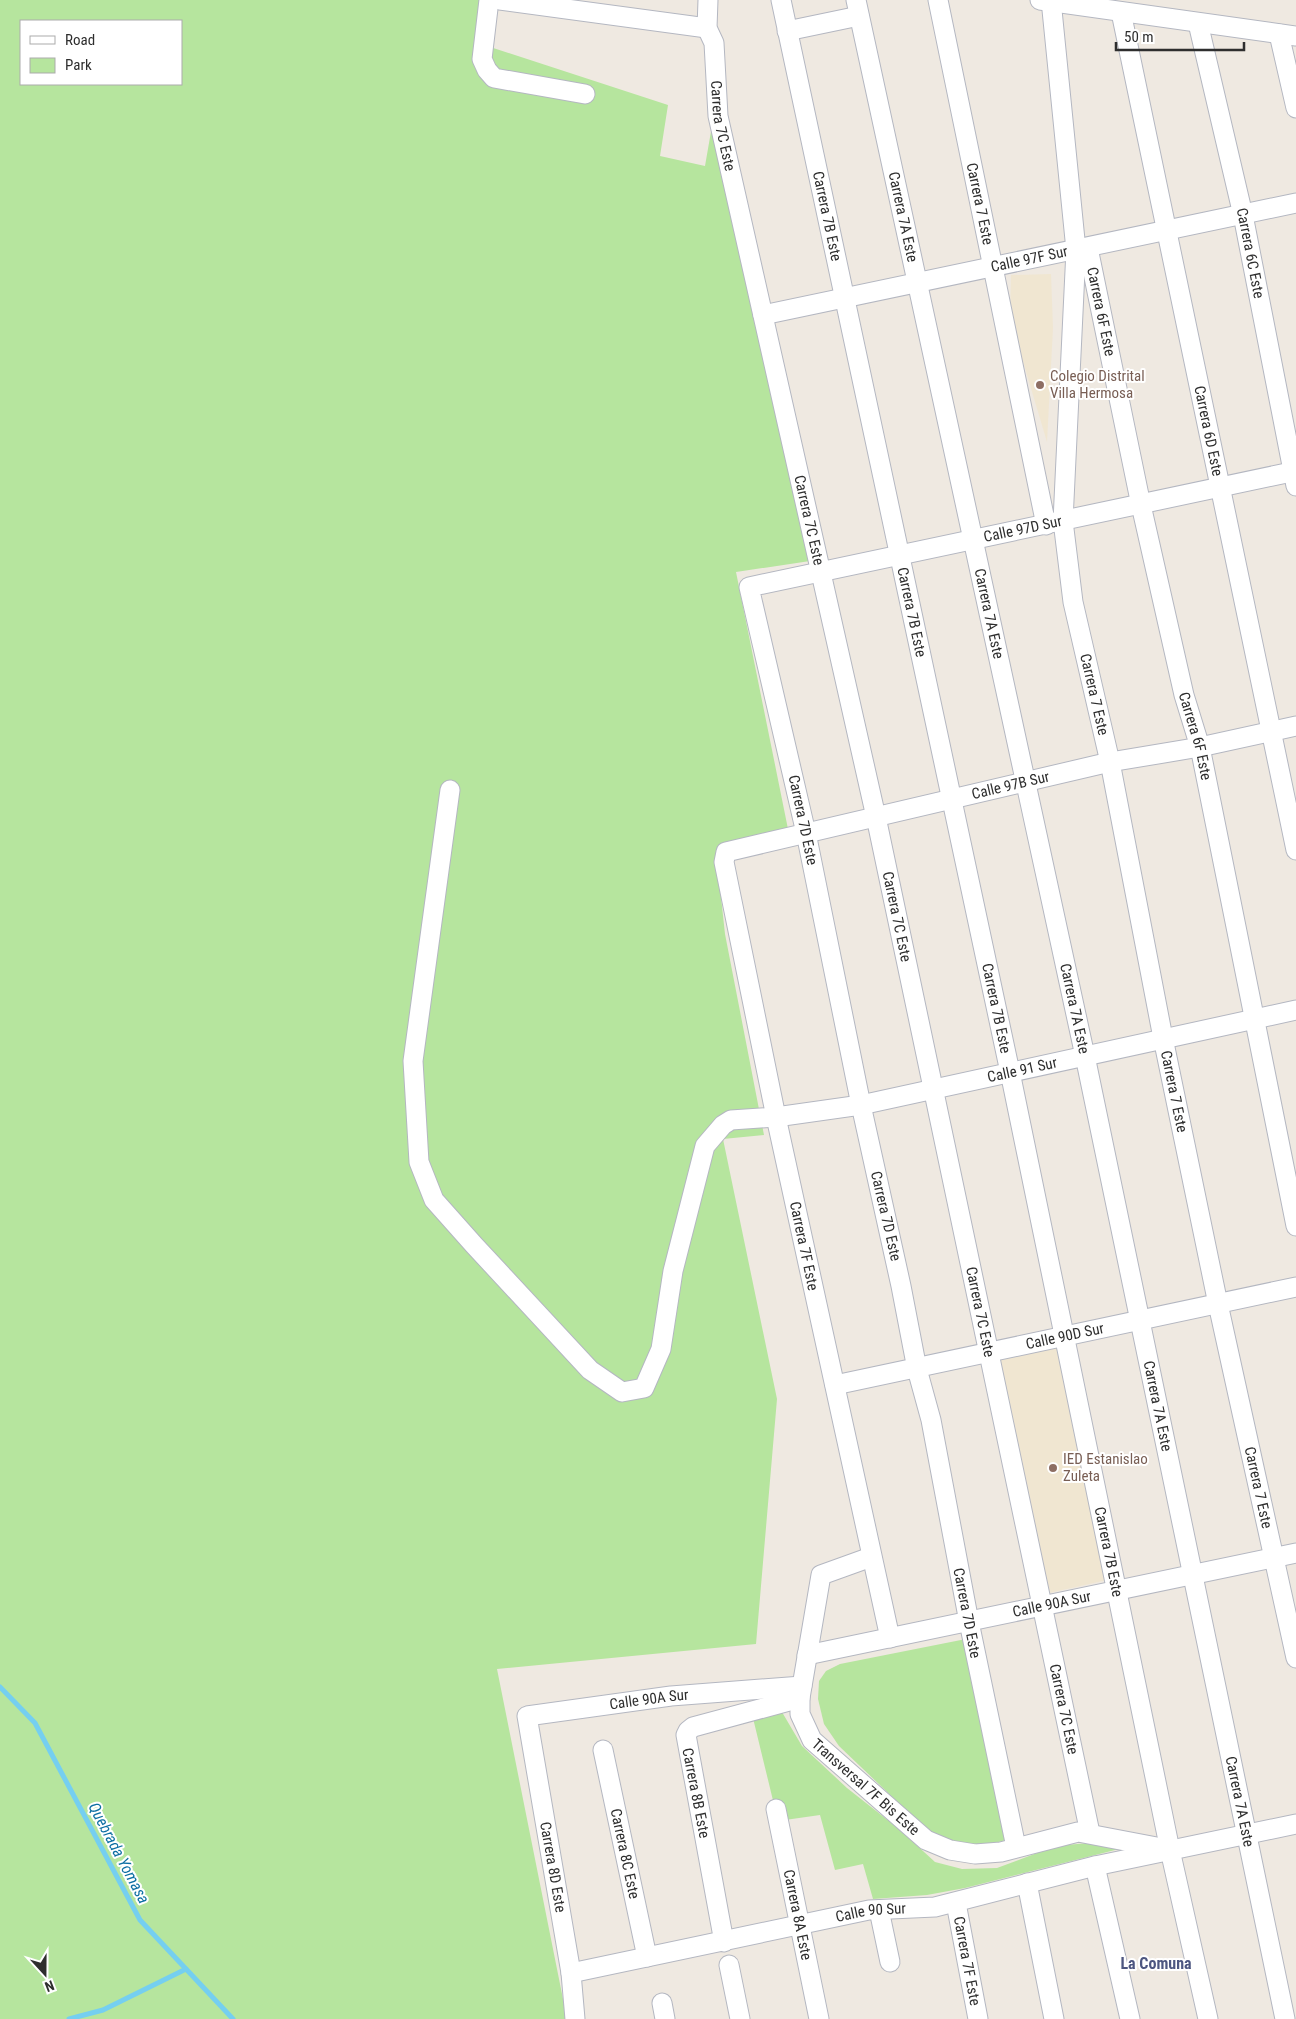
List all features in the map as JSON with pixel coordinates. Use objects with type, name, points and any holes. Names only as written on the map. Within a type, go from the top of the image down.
[{"type":"street","points":[[489,0],[482,59],[487,70],[494,78],[585,94]]},
{"type":"street","points":[[500,0],[707,28]]},
{"type":"street","name":"Carrera 7C Este","points":[[708,0],[707,28],[714,43],[718,116],[876,817],[935,1089],[1090,1833]]},
{"type":"street","name":"Carrera 7B Este","points":[[781,0],[1010,1072],[1170,1850],[1208,2019]]},
{"type":"street","name":"Carrera 7 Este","points":[[938,0],[993,268],[1110,762],[1163,1038],[1218,1304],[1296,1658]]},
{"type":"street","points":[[1047,1],[1288,35],[1296,108]]},
{"type":"street","name":"Carrera 6F Este","points":[[1047,1],[1082,249],[1184,696],[1200,747],[1296,1226]]},
{"type":"street","points":[[787,31],[858,8]]},
{"type":"street","name":"Carrera 7A Este","points":[[858,8],[1027,782],[1285,2019]]},
{"type":"street","name":"Carrera 6D Este","points":[[1121,12],[1220,488],[1273,731],[1296,850]]},
{"type":"street","name":"Carrera 6C Este","points":[[1198,23],[1243,215],[1295,476]]},
{"type":"street","name":"Calle 97F Sur","points":[[763,315],[1296,203]]},
{"type":"street","points":[[1054,523],[1082,249]]},
{"type":"street","name":"Calle 97D Sur","points":[[749,586],[1220,488],[1295,476]]},
{"type":"street","name":"Carrera 7D Este","points":[[749,586],[806,833],[861,1105],[901,1286],[917,1369],[930,1420],[969,1622],[1016,1847]]},
{"type":"street","name":"Calle 97B Sur","points":[[726,852],[1110,762],[1200,747],[1296,726]]},
{"type":"street","name":"Calle 91 Sur","points":[[450,790],[414,1061],[420,1162],[434,1200],[474,1246],[590,1370],[622,1392],[644,1388],[661,1350],[673,1271],[705,1146],[722,1126],[731,1120],[776,1117],[861,1105],[1296,1010]]},
{"type":"street","name":"Carrera 7F Este","points":[[726,852],[724,862],[776,1117],[890,1638]]},
{"type":"street","name":"Calle 90D Sur","points":[[835,1385],[1296,1287]]},
{"type":"street","name":"Calle 90A Sur","points":[[807,1656],[1296,1553]]},
{"type":"street","name":"Transversal 7F Bis Este","points":[[871,1557],[821,1575],[801,1692],[800,1714],[812,1740],[926,1840],[950,1850],[975,1854],[1000,1852],[1016,1847]]},
{"type":"street","name":"Calle 90A Sur","points":[[527,1716],[671,1696],[801,1692]]},
{"type":"street","name":"Carrera 8B Este","points":[[724,1942],[686,1735],[693,1728],[801,1692]]},
{"type":"street","name":"Carrera 8D Este","points":[[527,1716],[572,1973],[575,2019]]},
{"type":"street","name":"Carrera 8C Este","points":[[604,1750],[647,1957]]},
{"type":"street","name":"Carrera 8A Este","points":[[776,1809],[820,2019]]},
{"type":"street","name":"Calle 90 Sur","points":[[572,1973],[869,1910],[935,1907],[956,1903],[1095,1866],[1296,1824]]},
{"type":"street","name":"Calle 90 Sur","points":[[1016,1847],[1078,1832],[1170,1850]]},
{"type":"street","points":[[1095,1866],[1130,2019]]},
{"type":"street","points":[[1027,1883],[1054,2019]]},
{"type":"street","name":"Carrera 7F Este","points":[[956,1903],[978,2019]]},
{"type":"street","points":[[879,1910],[890,1962]]},
{"type":"street","points":[[729,1965],[740,2019]]},
{"type":"shaded area","name":"Colegio Distrital Villa Hermosa","points":[[1051,274],[1053,328],[1047,442],[1010,318],[1011,275]]},
{"type":"shaded area","name":"IED Estanislao Zuleta","points":[[1057,1344],[1107,1580],[1049,1593],[999,1357]]},
{"type":"green space","points":[[0,0],[479,0],[478,43],[668,105],[660,156],[705,166],[713,120],[810,561],[736,572],[788,829],[723,847],[720,888],[725,934],[764,1135],[723,1139],[777,1399],[756,1644],[497,1669],[567,2019],[0,2019]]},
{"type":"green space","points":[[966,1639],[1006,1840],[979,1847],[956,1844],[929,1832],[839,1746],[824,1724],[818,1699],[819,1681],[826,1671],[840,1664]]},
{"type":"green space","points":[[779,1707],[802,1746],[847,1788],[899,1829],[935,1862],[962,1869],[997,1868],[1045,1850],[1066,1845],[1089,1843],[1123,1848],[965,1888],[927,1895],[873,1899],[863,1864],[835,1870],[820,1815],[778,1821],[752,1714]]},
{"type":"waterway","name":"Quebrada Yomasa","points":[[0,1687],[35,1723],[140,1920],[233,2019]]},
{"type":"waterway","points":[[69,2019],[103,2010],[186,1969]]},
{"type":"place","name":"Colegio Distrital Villa Hermosa","points":[[1040,385]]},
{"type":"place","name":"IED Estanislao Zuleta","points":[[1053,1468]]},
{"type":"district","name":"La Comuna","points":[[1156,1963]]}]
